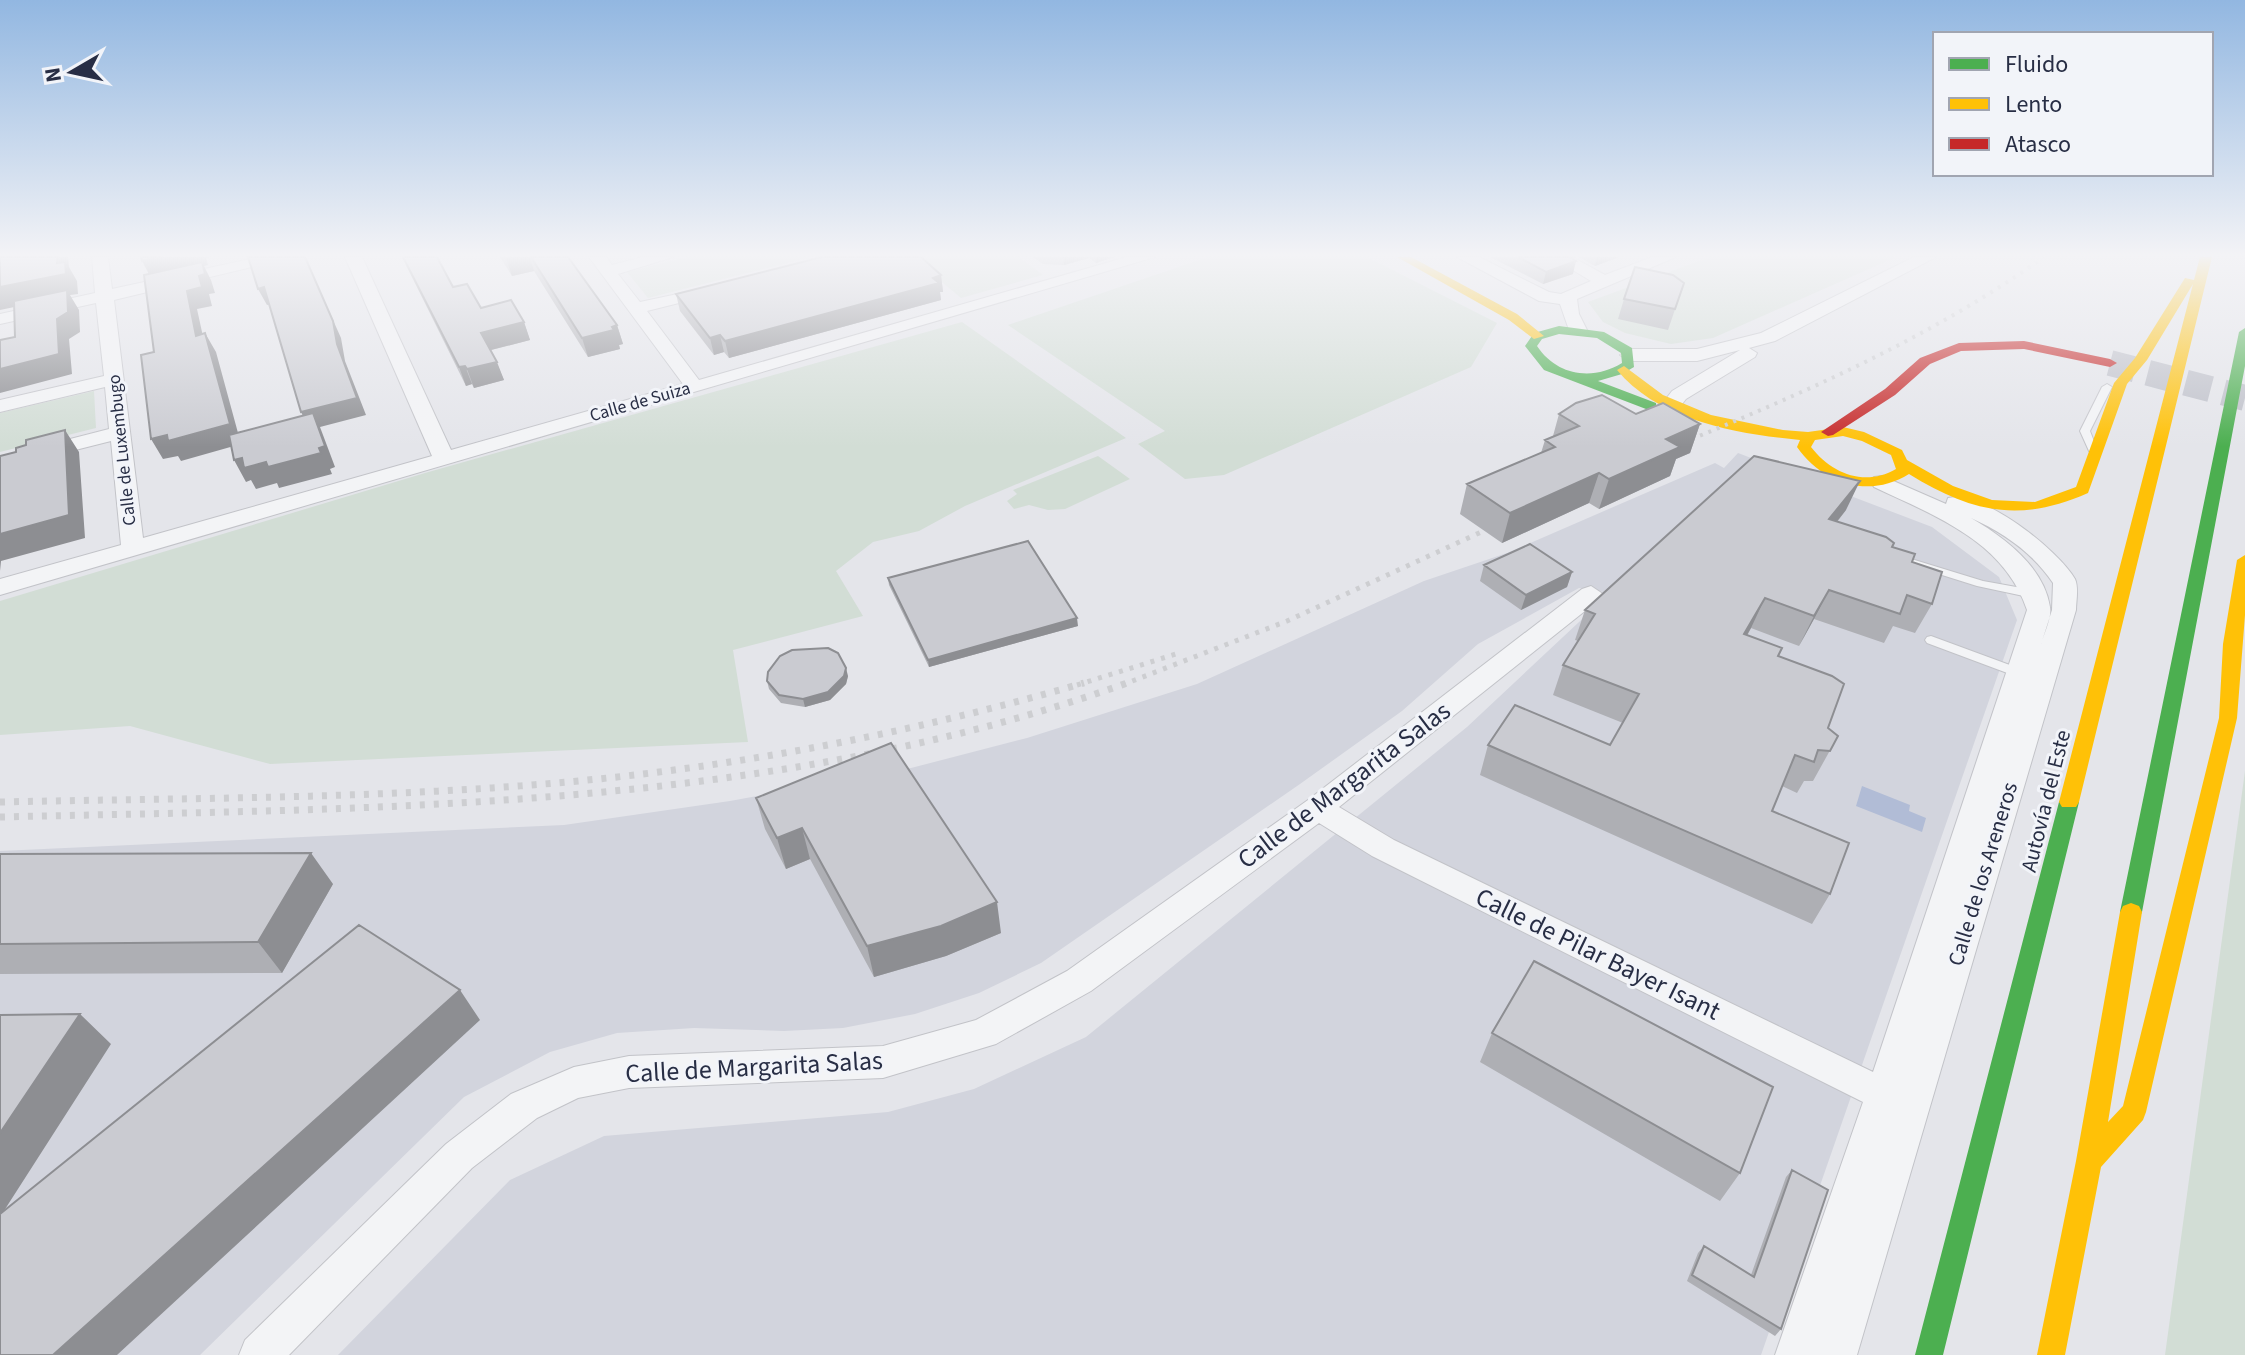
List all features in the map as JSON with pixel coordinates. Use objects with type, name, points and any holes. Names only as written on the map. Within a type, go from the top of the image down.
[{"type":"main road","points":[[1517,320],[1538,336]]},
{"type":"main road","points":[[1558,320],[1576,330],[1614,341],[1636,386],[1672,404],[1744,427],[1809,437],[1828,432],[1895,388],[1927,360],[1965,346],[2034,346],[2110,363]]},
{"type":"main road","points":[[1828,432],[1861,435],[1893,452],[1947,491],[1972,501],[2030,509],[2068,499],[2083,490],[2121,383],[2140,360],[2163,320]]},
{"type":"main road","name":"Autovía del Este","points":[[1929,1355],[2190,320]]},
{"type":"main road","points":[[1576,330],[1538,336],[1531,346],[1534,356],[1547,366],[1780,455],[1815,463],[1846,478],[1893,452]]},
{"type":"main road","points":[[2051,1355],[2089,1161],[2120,968],[2245,332]]},
{"type":"main road","points":[[1572,375],[1602,377],[1626,362]]},
{"type":"main road","points":[[1893,452],[1895,388]]},
{"type":"main road","points":[[1809,437],[1805,450],[1815,463]]},
{"type":"main road","points":[[2089,1161],[2134,1112],[2228,718],[2245,560]]},
{"type":"main road","points":[[2228,718],[2245,694]]},
{"type":"street","name":"Calle de Luxembugo","points":[[108,320],[133,547]]},
{"type":"street","points":[[382,320],[444,458]]},
{"type":"street","points":[[644,320],[695,387]]},
{"type":"street","name":"Calle de Suiza","points":[[0,587],[927,320]]},
{"type":"street","points":[[1573,320],[1576,330]]},
{"type":"street","points":[[1672,404],[1679,395],[1768,337],[1802,320]]},
{"type":"street","points":[[1626,362],[1687,356],[1768,337]]},
{"type":"street","points":[[0,406],[115,379]]},
{"type":"street","points":[[0,463],[121,432]]},
{"type":"street","points":[[1893,452],[1953,517],[2008,556],[2036,595]]},
{"type":"street","name":"Calle de los Areneros","points":[[1836,1355],[2064,610],[2065,583],[2034,547],[2000,522],[1935,492],[1893,452]]},
{"type":"street","name":"Calle de Margarita Salas","points":[[260,1355],[459,1156],[524,1106],[574,1083],[629,1072],[883,1062],[984,1033],[1079,981],[1318,808],[1591,594]]},
{"type":"street","name":"Calle de los Areneros","points":[[1796,1355],[2022,674],[2039,610],[2036,595]]},
{"type":"street","name":"Calle de Pilar Bayer Isant","points":[[1318,808],[1383,848],[1882,1094]]},
{"type":"lane","points":[[1894,556],[1981,584],[2036,595]]},
{"type":"lane","points":[[1931,640],[2022,674]]},
{"type":"shaded area","points":[[1022,320],[1492,320],[1497,323],[1471,367],[1224,475],[1185,479],[1138,444],[1165,431],[1008,325]]},
{"type":"shaded area","points":[[1753,320],[1713,338],[1671,344],[1625,333],[1603,322]]},
{"type":"shaded area","points":[[962,322],[1126,438],[965,506],[919,531],[873,542],[836,571],[863,616],[733,650],[748,742],[270,764],[130,726],[0,735],[0,601],[425,473]]},
{"type":"shaded area","points":[[94,391],[96,428],[0,452],[0,413]]},
{"type":"shaded area","points":[[1738,453],[1932,527],[1999,577],[2017,620],[1761,1355],[338,1355],[510,1180],[604,1136],[888,1112],[974,1089],[1086,1037],[1467,727],[1610,593],[1579,588],[1478,644],[1402,711],[1041,963],[979,993],[915,1014],[843,1028],[784,1031],[694,1028],[617,1033],[550,1052],[464,1097],[200,1355],[0,1355],[0,851],[564,825],[730,801],[911,768],[1027,738],[1197,684],[1424,581],[1507,553],[1715,463],[1724,468]]},
{"type":"shaded area","points":[[1098,456],[1130,479],[1065,509],[1048,510],[1029,505],[1014,509],[1007,501],[1017,494],[1013,490]]},
{"type":"shaded area","points":[[2245,771],[2245,1355],[2165,1355]]},
{"type":"water","points":[[1862,786],[1910,805],[1909,811],[1926,818],[1922,832],[1856,806]]},
{"type":"building","points":[[15,320],[57,320],[59,354],[0,369],[0,340],[15,337]]},
{"type":"building","points":[[150,320],[193,320],[196,336],[205,333],[230,424],[168,441],[167,435],[151,439],[141,355],[154,352]]},
{"type":"building","points":[[274,320],[333,320],[337,344],[357,398],[301,412]]},
{"type":"building","points":[[435,320],[523,320],[481,333],[497,362],[467,369],[465,366],[459,367]]},
{"type":"building","points":[[571,320],[614,320],[617,325],[612,327],[614,330],[582,338]]},
{"type":"building","points":[[696,320],[802,320],[725,341],[720,335],[710,338]]},
{"type":"building","points":[[1602,395],[1636,414],[1663,403],[1700,424],[1666,439],[1680,447],[1609,479],[1599,473],[1510,513],[1467,484],[1555,447],[1545,440],[1579,426],[1559,414],[1576,403]]},
{"type":"building","points":[[313,413],[325,446],[319,448],[321,453],[268,467],[266,462],[244,468],[242,458],[234,460],[229,435]]},
{"type":"building","points":[[65,430],[69,515],[0,534],[0,456],[16,452],[16,448],[26,445],[26,440]]},
{"type":"building","points":[[1754,456],[1860,481],[1829,519],[1886,537],[1894,543],[1892,547],[1915,554],[1912,562],[1942,572],[1932,604],[1907,595],[1900,614],[1829,590],[1814,616],[1765,598],[1744,634],[1782,648],[1778,656],[1832,676],[1844,684],[1828,728],[1838,736],[1830,751],[1818,750],[1814,762],[1795,755],[1772,811],[1849,843],[1830,894],[1488,745],[1515,705],[1610,745],[1639,694],[1563,665],[1595,614],[1585,610]]},
{"type":"building","points":[[1028,541],[1077,618],[928,660],[888,578]]},
{"type":"building","points":[[1530,544],[1572,572],[1526,595],[1484,565]]},
{"type":"building","points":[[828,648],[838,653],[846,668],[844,676],[828,692],[803,699],[779,695],[767,681],[768,672],[780,656],[792,650]]},
{"type":"building","points":[[891,743],[997,902],[941,926],[867,946],[802,828],[777,838],[756,798]]},
{"type":"building","points":[[311,853],[258,942],[0,944],[0,854]]},
{"type":"building","points":[[359,925],[460,990],[53,1355],[0,1355],[0,1214]]},
{"type":"building","points":[[1534,961],[1773,1087],[1740,1173],[1492,1033]]},
{"type":"building","points":[[80,1014],[0,1133],[0,1015]]},
{"type":"building","points":[[1792,1170],[1828,1190],[1781,1329],[1692,1275],[1704,1246],[1754,1277]]},
{"type":"tunnel","points":[[2110,363],[2245,398]]},
{"type":"railway","points":[[1675,446],[1865,362],[1943,320]]},
{"type":"railway","points":[[1122,685],[1287,621],[1503,522]]},
{"type":"railway","points":[[1079,684],[1176,654]]},
{"type":"railway","points":[[1079,684],[1084,683]]},
{"type":"railway","points":[[0,817],[428,805],[570,795],[712,780],[852,757],[991,725],[1127,683]]},
{"type":"railway","points":[[0,802],[408,793],[613,777],[817,747],[951,718],[1079,684]]},
{"type":"traffic: fast","points":[[1559,330],[1600,335],[1627,351],[1629,364],[1604,376],[1589,378],[1561,374],[1539,358],[1531,346],[1538,336],[1559,330]]},
{"type":"traffic: fast","points":[[2131,912],[2245,332]]},
{"type":"traffic: fast","points":[[1572,375],[1651,406]]},
{"type":"traffic: fast","points":[[1929,1355],[2069,802]]},
{"type":"traffic: slow","points":[[1517,320],[1538,336]]},
{"type":"traffic: slow","points":[[1904,464],[1948,489],[1990,505],[2035,506],[2058,501],[2083,490],[2121,383],[2140,360],[2165,320]]},
{"type":"traffic: slow","points":[[2069,802],[2190,320]]},
{"type":"traffic: slow","points":[[1624,370],[1658,398],[1706,418],[1783,434],[1808,436],[1843,432],[1859,435],[1897,453],[1904,471],[1892,478],[1864,483],[1836,475],[1823,468],[1804,447],[1809,437]]},
{"type":"traffic: slow","points":[[2089,1161],[2134,1112],[2228,718],[2232,644],[2245,560]]},
{"type":"traffic: slow","points":[[2051,1355],[2089,1161],[2131,912]]},
{"type":"traffic: jam","points":[[1828,432],[1890,392],[1925,361],[1959,347],[2024,345],[2110,363]]}]
